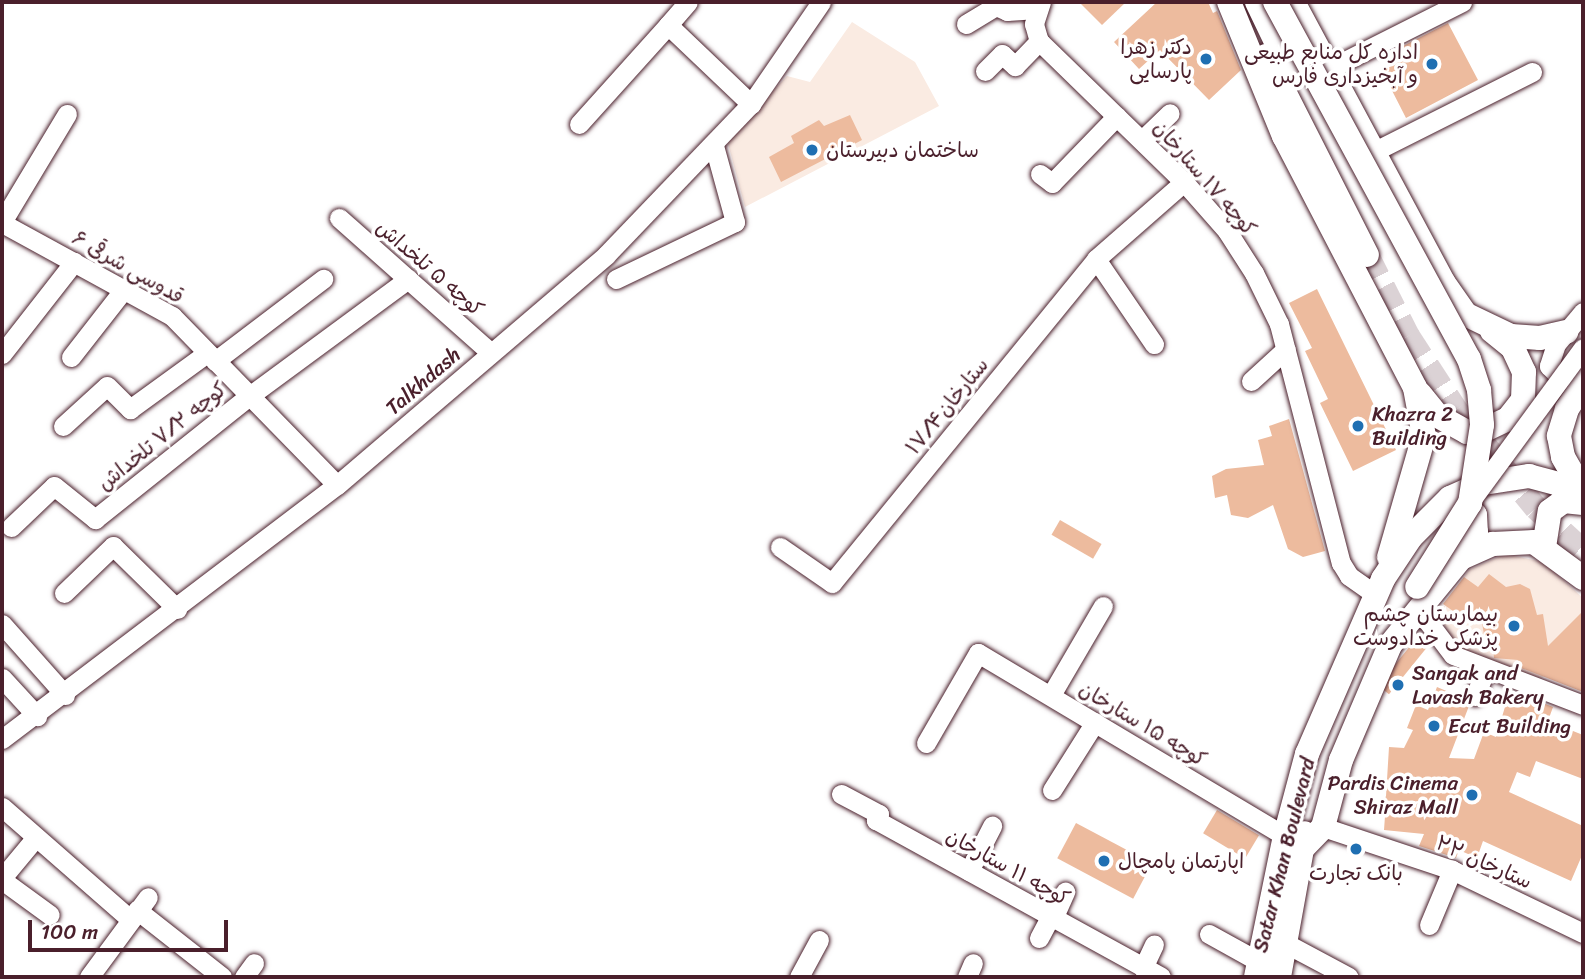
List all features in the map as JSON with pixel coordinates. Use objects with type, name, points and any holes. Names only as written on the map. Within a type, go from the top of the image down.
[{"type":"main road","points":[[1229,2],[1284,136],[1415,388],[1438,416],[1467,432],[1480,432],[1508,419],[1583,371]]},
{"type":"main road","points":[[1240,2],[1373,251],[1257,2]]},
{"type":"main road","points":[[1275,2],[1475,373],[1482,425],[1470,503],[1390,645],[1370,689],[1341,760],[1323,827],[1293,842]]},
{"type":"main road","points":[[1293,2],[1443,282],[1465,314],[1503,337],[1521,361],[1523,400],[1508,419]]},
{"type":"main road","points":[[1478,323],[1511,336],[1574,340]]},
{"type":"main road","points":[[1583,385],[1567,409],[1559,436],[1563,457],[1583,492]]},
{"type":"main road","points":[[1380,587],[1424,436],[1415,388]]},
{"type":"main road","points":[[1380,587],[1433,514],[1462,489],[1529,476],[1558,484],[1583,502]]},
{"type":"main road","points":[[1544,547],[1550,511],[1564,501],[1583,502]]},
{"type":"main road","points":[[1418,599],[1465,555],[1476,532],[1475,515],[1458,504],[1433,514]]},
{"type":"main road","points":[[1465,555],[1508,542],[1544,547],[1583,578]]},
{"type":"main road","name":"Satar Khan Boulevard","points":[[1279,977],[1285,943],[1293,842],[1307,754],[1380,587]]},
{"type":"main road","name":"Satar Khan Boulevard","points":[[1257,969],[1293,842],[1353,688],[1418,599]]},
{"type":"street","points":[[579,124],[688,2]]},
{"type":"street","name":"Talkhdash","points":[[2,739],[65,695],[337,485],[606,255],[714,146],[751,104],[821,2]]},
{"type":"street","points":[[1329,69],[1462,2]]},
{"type":"street","points":[[966,24],[996,6],[1007,10],[1039,5],[1034,24],[1040,41],[1015,66],[1002,54],[985,71]]},
{"type":"street","points":[[668,25],[751,104]]},
{"type":"street","name":"کوچه ۱۷ ستارخان","points":[[1040,41],[1184,182],[1227,231],[1254,273],[1286,349],[1341,563],[1349,576],[1380,587]]},
{"type":"street","points":[[1373,152],[1532,72]]},
{"type":"street","points":[[1143,139],[1170,113]]},
{"type":"street","points":[[2,223],[67,114]]},
{"type":"street","points":[[1040,174],[1052,183],[1117,116]]},
{"type":"street","points":[[615,279],[736,222],[714,146]]},
{"type":"street","name":"ستارخان۱۷/۴","points":[[780,547],[832,583],[1096,259],[1184,182]]},
{"type":"street","name":"کوچه ۵ تلخداش","points":[[339,218],[490,352]]},
{"type":"street","name":"قدوسی شرقی ۶","points":[[2,223],[172,316],[248,397],[337,485]]},
{"type":"street","points":[[1096,259],[1154,344]]},
{"type":"street","points":[[2,354],[74,261]]},
{"type":"street","points":[[63,426],[107,386],[130,409],[211,357],[323,279]]},
{"type":"street","points":[[248,397],[408,279]]},
{"type":"street","points":[[71,357],[125,288]]},
{"type":"street","points":[[1470,503],[1574,340],[1583,312]]},
{"type":"street","points":[[1574,340],[1549,366],[1561,378],[1583,371]]},
{"type":"street","points":[[1251,382],[1286,349]]},
{"type":"street","name":"کوچه ۷/۲ تلخداش","points":[[11,527],[54,486],[95,519],[248,397]]},
{"type":"street","points":[[64,593],[113,546],[177,609]]},
{"type":"street","points":[[1418,599],[1453,654],[1583,705]]},
{"type":"street","points":[[1051,695],[1103,606]]},
{"type":"street","points":[[2,624],[65,695]]},
{"type":"street","name":"کوچه ۱۵ ستارخان","points":[[926,743],[978,653],[1293,842]]},
{"type":"street","points":[[1475,696],[1486,669]]},
{"type":"street","points":[[2,678],[37,716]]},
{"type":"street","points":[[1052,790],[1096,722]]},
{"type":"street","name":"کوچه ۱۱ ستارخان","points":[[841,794],[878,814],[876,820],[1148,973]]},
{"type":"street","points":[[2,807],[36,837],[139,909],[222,977]]},
{"type":"street","points":[[969,871],[992,826]]},
{"type":"street","name":"۲۲ ستارخان","points":[[1323,827],[1452,870],[1583,933]]},
{"type":"street","points":[[36,837],[2,879],[50,915]]},
{"type":"street","points":[[1429,925],[1452,870]]},
{"type":"street","points":[[1039,938],[1065,892]]},
{"type":"street","points":[[89,977],[139,909]]},
{"type":"street","points":[[1209,934],[1257,969]]},
{"type":"street","points":[[799,977],[819,940]]},
{"type":"street","points":[[1285,943],[1349,977]]},
{"type":"street","points":[[1148,973],[1154,944]]},
{"type":"shaded area","points":[[852,22],[915,62],[939,106],[745,207],[727,140],[787,76],[810,82]]},
{"type":"shaded area","name":"بیمارستان چشم پزشکی خدادوست","points":[[1505,554],[1543,562],[1583,598],[1583,637],[1541,679],[1458,648],[1438,615],[1469,570]]},
{"type":"building","points":[[1079,2],[1126,2],[1102,25]]},
{"type":"building","points":[[1157,2],[1208,2],[1213,13],[1217,11],[1241,70],[1209,100],[1160,50],[1139,69],[1114,42]]},
{"type":"building","name":"اداره کل منابع طبیعى و آبخیزدارى فارس","points":[[1448,23],[1478,80],[1406,118],[1382,71],[1408,57],[1403,46]]},
{"type":"building","name":"ساختمان دبیرستان","points":[[850,115],[862,140],[781,182],[769,157],[794,143],[791,136],[819,120],[824,126]]},
{"type":"building","points":[[1317,289],[1396,450],[1353,471],[1320,403],[1328,399],[1305,351],[1312,348],[1289,303]]},
{"type":"building","points":[[1289,419],[1325,551],[1303,557],[1288,549],[1273,505],[1248,518],[1231,515],[1227,495],[1215,498],[1212,476],[1226,469],[1264,465],[1258,440],[1272,436],[1269,426]]},
{"type":"building","points":[[1060,520],[1102,544],[1093,559],[1052,535]]},
{"type":"building","points":[[1489,574],[1506,587],[1520,584],[1530,589],[1537,615],[1543,614],[1548,646],[1583,611],[1583,692],[1516,666],[1518,660],[1494,658],[1493,647],[1486,648],[1481,616],[1473,625],[1443,604],[1464,577],[1478,587]]},
{"type":"building","points":[[1419,635],[1430,644],[1389,694],[1378,686]]},
{"type":"building","points":[[1437,687],[1463,698],[1469,706],[1449,758],[1474,759],[1484,732],[1496,737],[1510,690],[1553,707],[1548,721],[1583,735],[1583,779],[1536,761],[1530,777],[1517,772],[1509,792],[1583,826],[1583,853],[1571,881],[1483,841],[1477,858],[1459,850],[1456,858],[1419,846],[1424,834],[1384,830],[1385,816],[1378,813],[1386,796],[1389,747],[1404,748],[1413,730],[1407,728],[1416,705],[1428,710]]},
{"type":"building","points":[[1217,810],[1259,835],[1245,858],[1203,833]]},
{"type":"building","name":"اپارتمان پامچال","points":[[1076,823],[1152,863],[1133,899],[1057,858]]},
{"type":"tunnel","points":[[1367,255],[1408,336],[1456,410],[1536,508],[1583,551]]},
{"type":"place","name":"دکتر زهرا پارسایی","points":[[1206,59]]},
{"type":"place","name":"اداره کل منابع طبیعى و آبخیزدارى فارس","points":[[1432,64]]},
{"type":"place","name":"ساختمان دبیرستان","points":[[812,150]]},
{"type":"place","name":"Khazra 2 Building","points":[[1358,426]]},
{"type":"place","name":"بیمارستان چشم پزشکی خدادوست","points":[[1514,626]]},
{"type":"place","name":"Sangak and Lavash Bakery","points":[[1398,685]]},
{"type":"place","name":"Ecut Building","points":[[1434,726]]},
{"type":"place","name":"Pardis Cinema Shiraz Mall","points":[[1472,795]]},
{"type":"place","name":"بانک تجارت","points":[[1356,849]]},
{"type":"place","name":"اپارتمان پامچال","points":[[1104,861]]}]
